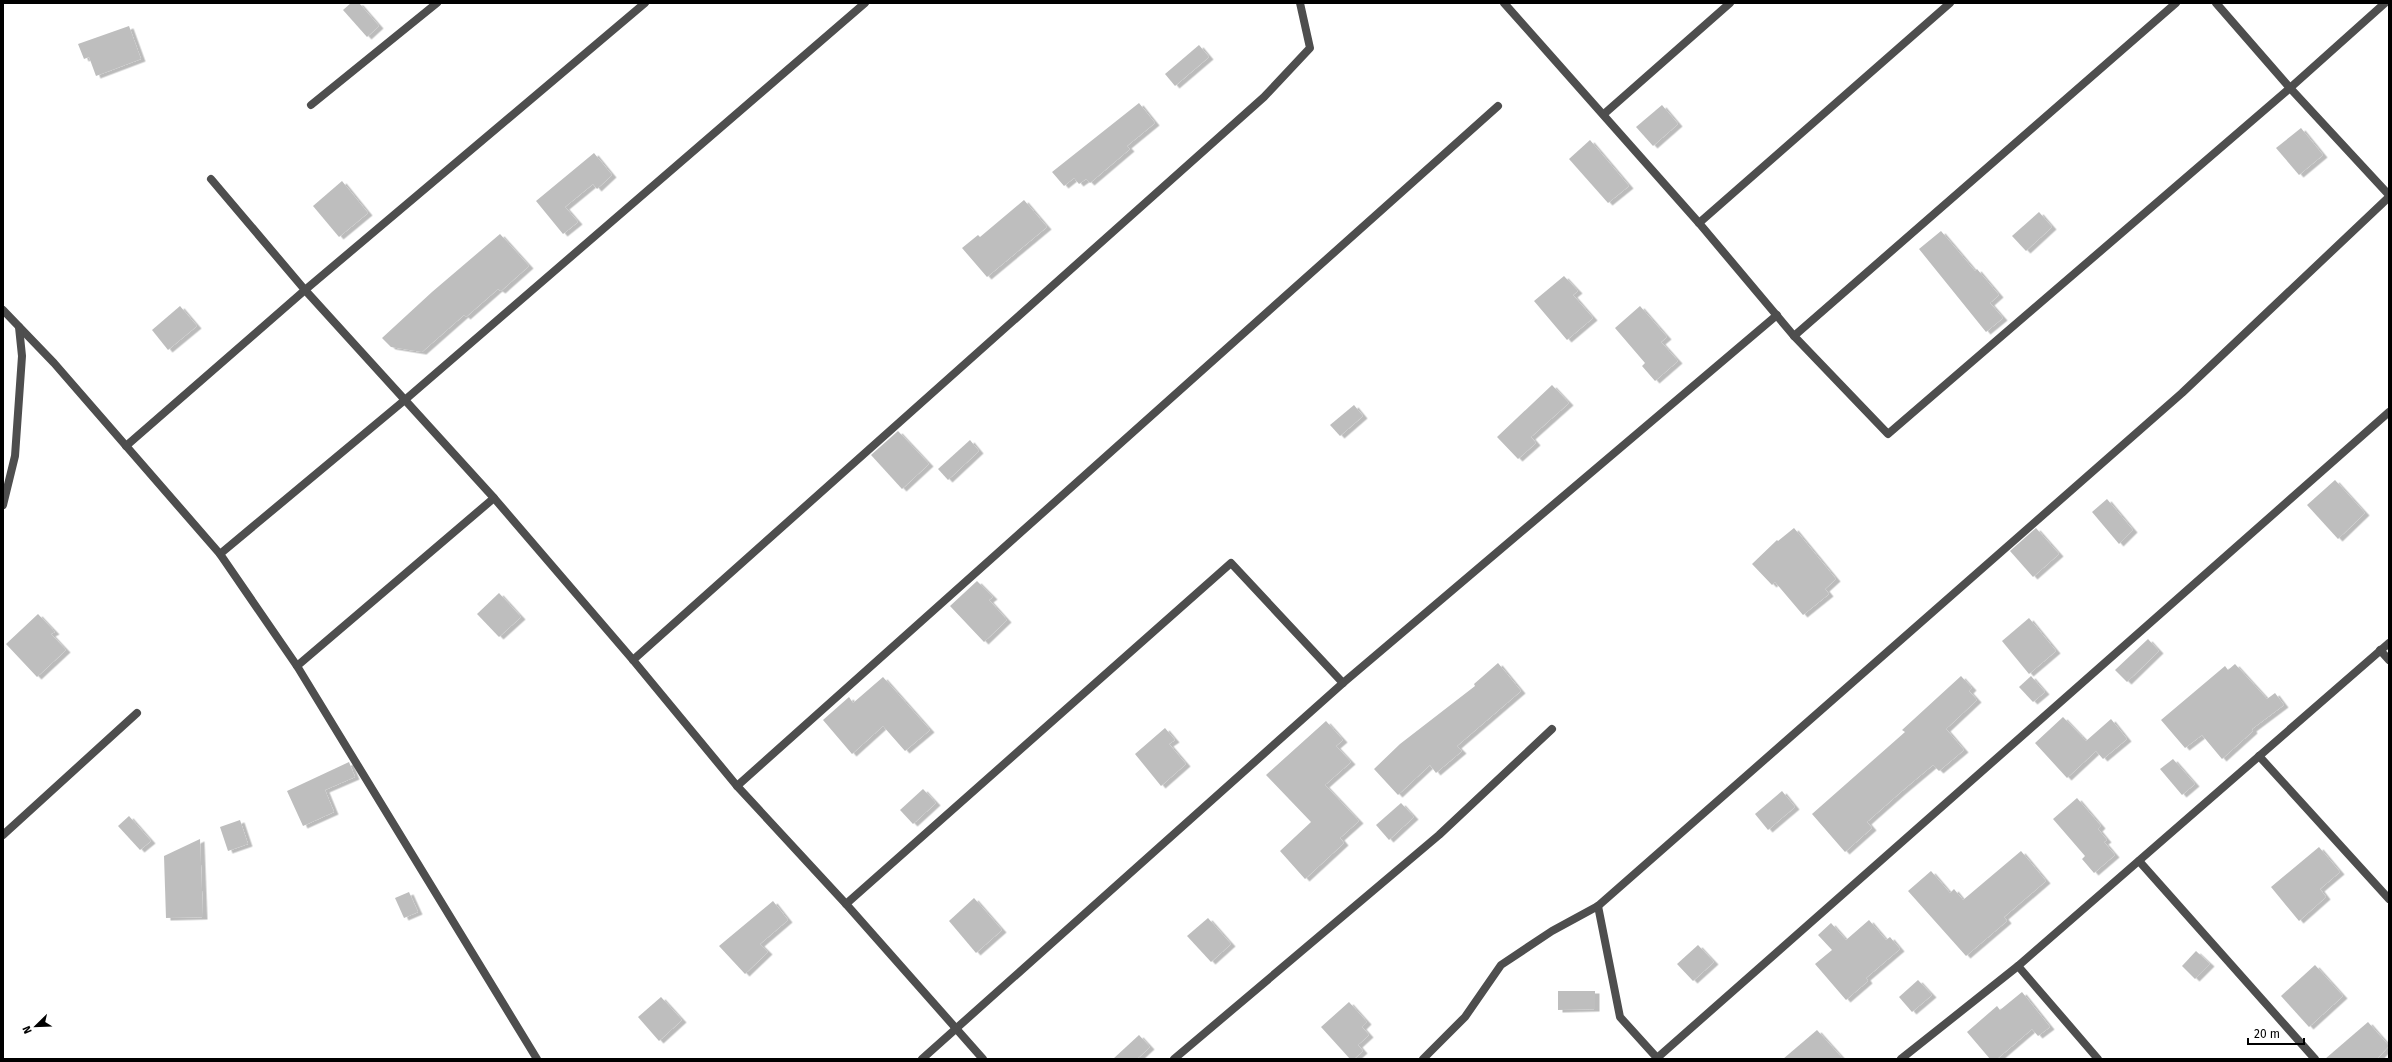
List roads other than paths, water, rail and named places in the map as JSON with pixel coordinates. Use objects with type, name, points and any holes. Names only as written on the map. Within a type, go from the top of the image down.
[{"type":"street","points":[[311,105],[437,3]]},
{"type":"street","points":[[126,446],[305,290],[645,3]]},
{"type":"street","points":[[220,554],[406,399],[865,3]]},
{"type":"street","points":[[634,660],[1264,97],[1310,48],[1300,3]]},
{"type":"street","points":[[1604,114],[1730,3]]},
{"type":"street","points":[[1699,223],[1950,3]]},
{"type":"street","points":[[1794,336],[2176,3]]},
{"type":"street","points":[[1424,1059],[1465,1017],[1502,965],[1552,931],[1598,906],[2182,393],[2389,196],[2290,88],[2216,3]]},
{"type":"street","points":[[1509,5],[1699,223],[1794,336],[1888,434],[2290,88],[2385,3]]},
{"type":"street","points":[[736,786],[1498,106]]},
{"type":"street","points":[[211,179],[305,290],[406,399],[494,498],[634,660],[736,786],[846,904],[983,1059]]},
{"type":"street","points":[[3,310],[54,363],[220,554],[297,666],[537,1059]]},
{"type":"street","points":[[922,1059],[1343,683],[1777,315]]},
{"type":"street","points":[[3,505],[15,456],[22,356],[19,327]]},
{"type":"street","points":[[1598,906],[1620,1017],[1657,1059],[2389,412]]},
{"type":"street","points":[[297,666],[494,498]]},
{"type":"street","points":[[846,904],[1231,563],[1343,683]]},
{"type":"street","points":[[1901,1059],[2018,966],[2389,643]]},
{"type":"street","points":[[2380,650],[2389,660]]},
{"type":"street","points":[[3,835],[137,713]]},
{"type":"street","points":[[1174,1059],[1440,835],[1552,729]]},
{"type":"street","points":[[2259,756],[2389,899]]},
{"type":"street","points":[[2139,861],[2315,1059]]},
{"type":"street","points":[[2018,966],[2098,1059]]}]
